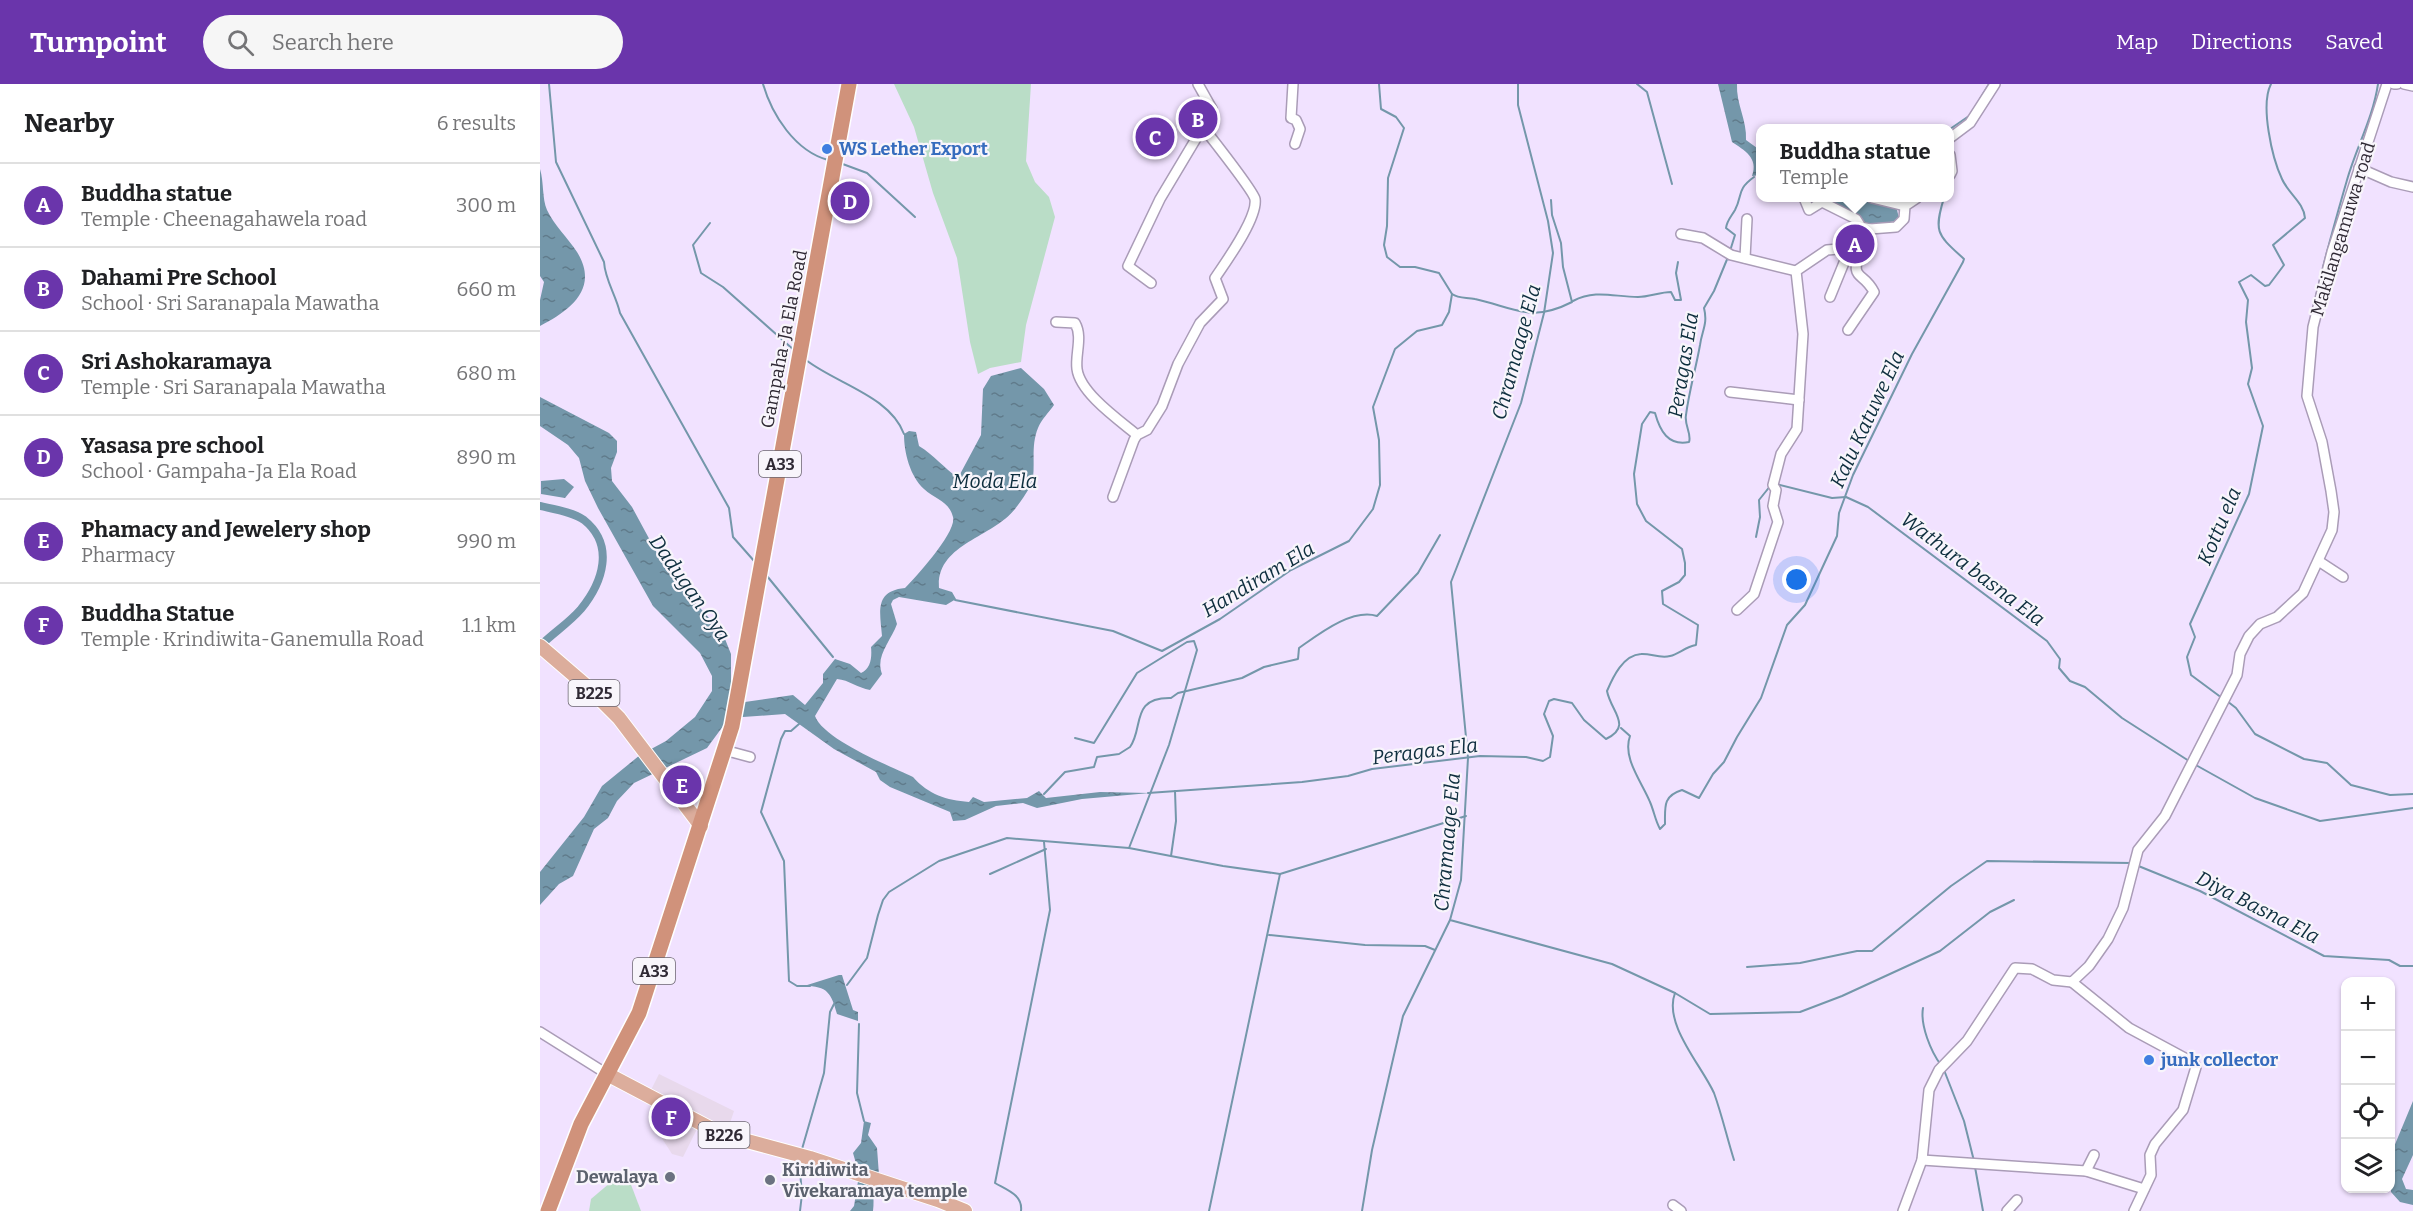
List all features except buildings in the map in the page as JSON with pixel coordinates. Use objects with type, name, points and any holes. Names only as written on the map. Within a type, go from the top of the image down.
[{"type":"highway","name":"Gampaha-Ja Ela Road","points":[[548,1211],[581,1124],[639,1013],[733,721],[849,84]]},
{"type":"main road","name":"B225","points":[[540,646],[590,689],[619,718],[660,775],[701,826]]},
{"type":"main road","name":"B226","points":[[607,1074],[722,1134],[879,1180],[964,1211]]},
{"type":"street","points":[[1151,283],[1128,266],[1160,199],[1212,109],[1198,84]]},
{"type":"street","points":[[1293,84],[1290,118],[1296,120],[1300,129],[1295,144]]},
{"type":"street","points":[[1954,135],[1970,123],[1995,84]]},
{"type":"street","name":"Makilangamuwa road","points":[[2072,982],[2089,966],[2108,939],[2123,908],[2138,850],[2161,823],[2228,695],[2237,675],[2240,654],[2249,636],[2260,624],[2277,617],[2297,599],[2320,562],[2332,530],[2334,512],[2322,442],[2307,396],[2313,327],[2332,252],[2387,84]]},
{"type":"street","points":[[2404,84],[2413,86]]},
{"type":"street","points":[[1113,497],[1137,435],[1147,430],[1162,406],[1178,364],[1200,323],[1223,299],[1215,278],[1244,231],[1255,198],[1251,189],[1203,127]]},
{"type":"street","points":[[2359,168],[2391,182],[2413,187]]},
{"type":"street","points":[[1806,202],[1809,210],[1822,202],[1856,219],[1861,227],[1870,229],[1896,227],[1904,219],[1905,206]]},
{"type":"street","points":[[1888,202],[1905,206],[1911,202]]},
{"type":"street","points":[[1745,258],[1747,219]]},
{"type":"street","points":[[1848,330],[1874,292],[1870,285],[1857,274],[1856,266],[1861,247],[1870,229]]},
{"type":"street","points":[[1681,234],[1702,238],[1729,255],[1796,271],[1827,250],[1861,247]]},
{"type":"street","points":[[1830,297],[1850,248]]},
{"type":"street","points":[[1737,610],[1754,594],[1778,522],[1773,506],[1776,490],[1774,484],[1781,454],[1797,429],[1803,334],[1796,271]]},
{"type":"street","points":[[1056,322],[1077,325],[1079,345],[1077,369],[1080,379],[1095,399],[1137,435]]},
{"type":"street","points":[[1730,392],[1799,400]]},
{"type":"street","points":[[2320,562],[2343,577]]},
{"type":"street","points":[[724,750],[750,757]]},
{"type":"street","points":[[1903,1211],[1922,1160],[1929,1090],[1942,1067],[1967,1041],[2007,979],[2018,967],[2032,969],[2053,980],[2072,982],[2129,1028],[2194,1063],[2196,1067],[2183,1110],[2161,1135],[2150,1155],[2151,1175],[2134,1211]]},
{"type":"street","points":[[540,1032],[607,1074]]},
{"type":"street","points":[[2086,1171],[2094,1155]]},
{"type":"street","points":[[1922,1160],[2086,1171],[2144,1189]]},
{"type":"street","points":[[2007,1211],[2018,1200]]},
{"type":"shaded area","points":[[659,1074],[734,1111],[728,1129],[700,1123],[683,1157],[672,1154],[652,1123],[658,1101],[651,1090]]},
{"type":"green space","points":[[894,84],[1031,84],[1026,161],[1035,182],[1049,197],[1055,217],[1026,325],[1021,362],[990,368],[978,374],[970,342],[957,258],[933,193],[914,127]]},
{"type":"green space","points":[[617,1177],[630,1182],[641,1211],[589,1211],[591,1199]]},
{"type":"water","points":[[1718,84],[1737,84],[1746,140],[1756,147],[1756,176],[1752,176],[1754,164],[1752,159],[1732,142]]},
{"type":"water","points":[[540,169],[547,210],[577,252],[585,277],[583,288],[571,306],[540,326],[540,300],[544,282],[540,276]]},
{"type":"water","points":[[1810,202],[1827,202],[1811,207]]},
{"type":"water","points":[[1827,202],[1881,202],[1896,206],[1899,218],[1897,221],[1864,226]]},
{"type":"water","name":"Moda Ela","points":[[1021,368],[1044,389],[1054,405],[1041,422],[1036,434],[1033,478],[1028,490],[1005,519],[967,543],[946,561],[940,573],[939,588],[952,592],[956,599],[946,605],[899,597],[893,600],[891,604],[897,624],[882,655],[880,667],[882,674],[870,690],[837,679],[815,716],[821,725],[844,743],[913,777],[938,796],[953,800],[969,802],[973,797],[984,802],[1027,798],[1039,791],[1046,798],[1100,792],[1150,793],[1082,799],[1037,808],[1023,803],[996,806],[965,820],[953,821],[950,812],[890,787],[880,780],[876,772],[834,749],[785,714],[729,718],[707,748],[634,783],[617,801],[608,818],[594,829],[573,876],[559,884],[540,905],[540,872],[584,817],[602,786],[640,755],[666,741],[695,717],[712,691],[712,676],[700,653],[653,606],[598,508],[585,481],[579,458],[568,445],[540,426],[540,397],[609,433],[617,441],[617,452],[611,468],[612,481],[632,507],[665,568],[723,634],[731,654],[731,704],[793,695],[805,705],[823,683],[823,674],[835,659],[850,664],[861,673],[867,669],[871,659],[871,647],[882,636],[880,611],[884,598],[888,593],[905,588],[926,565],[953,524],[953,517],[948,507],[924,489],[915,478],[905,449],[904,434],[909,431],[916,432],[919,446],[958,478],[981,435],[983,389],[991,376]]},
{"type":"water","points":[[564,479],[574,487],[565,498],[541,494],[541,481]]},
{"type":"water","points":[[842,975],[853,1010],[858,1012],[858,1021],[837,1014],[833,1001],[823,989],[804,986]]},
{"type":"water","points":[[2413,1101],[2413,1155],[2402,1179],[2406,1189],[2413,1190],[2413,1205],[2400,1202],[2392,1193],[2395,1193],[2395,1144]]},
{"type":"water","points":[[864,1121],[871,1123],[868,1135],[877,1148],[879,1175],[874,1173],[873,1211],[850,1211],[854,1206],[860,1169],[857,1167],[853,1153],[861,1143]]},
{"type":"waterway","points":[[549,84],[556,162],[604,262],[606,275],[620,313],[729,508],[733,537],[755,562]]},
{"type":"waterway","points":[[763,84],[772,108],[786,130],[805,149],[828,160]]},
{"type":"waterway","name":"Handiram Ela","points":[[955,600],[1113,631],[1162,651],[1220,619],[1291,570],[1349,541],[1373,509],[1380,485],[1379,440],[1373,407],[1395,349],[1417,331],[1442,325],[1449,312],[1452,294],[1439,273],[1415,267],[1400,267],[1387,257],[1384,245],[1387,226],[1388,178],[1404,128],[1396,117],[1381,109],[1379,84]]},
{"type":"waterway","name":"Chramaage Ela","points":[[1518,84],[1518,105],[1548,221],[1553,253],[1544,313],[1521,403],[1451,582],[1468,758],[1461,880],[1450,920],[1612,964],[1675,993],[1674,1018],[1714,1093],[1734,1160]]},
{"type":"waterway","points":[[1637,84],[1647,92],[1672,184]]},
{"type":"waterway","name":"Kalu Katuwe Ela","points":[[1980,99],[1989,84]]},
{"type":"waterway","name":"Kottu ela","points":[[2222,698],[2191,675],[2187,657],[2195,637],[2190,624],[2249,494],[2263,426],[2248,384],[2252,368],[2246,322],[2248,300],[2239,282],[2251,275],[2265,286],[2269,285],[2284,265],[2273,245],[2305,218],[2302,208],[2282,179],[2275,158],[2267,118],[2268,93],[2271,84]]},
{"type":"waterway","points":[[2314,305],[2347,180],[2376,97],[2378,84]]},
{"type":"waterway","name":"Kalu Katuwe Ela","points":[[1954,126],[1969,116]]},
{"type":"waterway","points":[[840,163],[867,173],[915,217]]},
{"type":"waterway","name":"Peragas Ela","points":[[1730,251],[1735,235],[1726,228],[1727,223],[1735,210],[1742,189],[1754,177]]},
{"type":"waterway","points":[[1452,294],[1534,313],[1545,312],[1572,302],[1563,267],[1561,243],[1552,215],[1551,200]]},
{"type":"waterway","name":"Kalu Katuwe Ela","points":[[1621,728],[1630,736],[1628,744],[1631,761],[1660,829],[1665,824],[1666,802],[1671,795],[1682,790],[1699,798],[1713,774],[1724,762],[1761,698],[1787,625],[1805,605],[1837,536],[1839,513],[1853,475],[1912,354],[1963,262],[1964,259],[1940,233],[1939,219],[1943,202]]},
{"type":"waterway","points":[[710,223],[693,245],[701,273],[723,287],[795,351]]},
{"type":"waterway","name":"Peragas Ela","points":[[1148,793],[1302,782],[1348,776],[1372,769],[1480,756],[1526,757],[1543,761],[1550,757],[1553,736],[1544,714],[1549,701],[1554,699],[1572,703],[1584,720],[1606,739],[1614,734],[1619,724],[1607,691],[1624,662],[1641,654],[1670,656],[1696,645],[1698,625],[1663,604],[1662,591],[1679,582],[1685,575],[1682,549],[1646,521],[1637,504],[1634,474],[1642,424],[1650,412],[1655,413],[1659,426],[1666,436],[1676,442],[1689,442],[1686,415],[1705,323],[1704,308],[1714,291],[1728,257]]},
{"type":"waterway","points":[[1573,301],[1597,294],[1638,297],[1671,292],[1675,300],[1681,300],[1676,273],[1678,262]]},
{"type":"waterway","points":[[2303,391],[2307,349]]},
{"type":"waterway","points":[[806,360],[875,400],[897,421],[904,434]]},
{"type":"waterway","name":"Wathura basna Ela","points":[[1776,484],[1832,498],[1846,497],[1868,507],[2047,641],[2060,659],[2059,668],[2070,681],[2085,687],[2122,718],[2189,761]]},
{"type":"waterway","name":"Wathura basna Ela","points":[[1756,537],[1760,517],[1759,500],[1771,485]]},
{"type":"waterway","points":[[540,506],[569,513],[584,520],[594,530],[600,541],[602,552],[600,576],[589,598],[576,614],[540,646]]},
{"type":"waterway","name":"Peragas Ela","points":[[1044,794],[1065,772],[1094,767],[1097,757],[1119,754],[1130,747],[1140,715],[1149,703],[1158,699],[1171,698],[1178,693],[1242,678],[1264,667],[1298,659],[1299,648],[1336,624],[1357,616],[1377,616],[1418,573],[1440,535]]},
{"type":"waterway","points":[[767,576],[833,657]]},
{"type":"waterway","points":[[1075,738],[1094,743],[1137,673],[1187,642],[1194,641],[1197,650],[1169,745],[1129,848]]},
{"type":"waterway","name":"Kottu ela","points":[[2227,701],[2236,708],[2255,734],[2304,759],[2327,763],[2351,785],[2390,795],[2413,794]]},
{"type":"waterway","points":[[799,724],[791,731],[785,731],[781,739],[761,812],[784,861],[789,981],[797,986],[810,986]]},
{"type":"waterway","name":"Wathura basna Ela","points":[[2194,764],[2255,798],[2320,821],[2413,808]]},
{"type":"waterway","points":[[1171,856],[1176,821],[1175,791]]},
{"type":"waterway","points":[[847,985],[867,958],[878,915],[883,900],[889,892],[939,861],[1007,838],[1129,848],[1280,874],[1466,816]]},
{"type":"waterway","points":[[1021,1211],[1017,1197],[995,1183],[1050,910],[1044,842]]},
{"type":"waterway","points":[[990,874],[1046,849]]},
{"type":"waterway","points":[[1747,967],[1800,963],[1857,951],[1872,951],[1951,886],[1987,861],[2131,863]]},
{"type":"waterway","name":"Diya Basna Ela","points":[[2136,865],[2200,891],[2324,956],[2389,960],[2400,966],[2413,966]]},
{"type":"waterway","points":[[1209,1211],[1280,874]]},
{"type":"waterway","points":[[1675,993],[1710,1014],[1800,1012],[1842,996],[1940,951],[1990,912],[2014,900]]},
{"type":"waterway","name":"Peragas Ela","points":[[1362,1211],[1372,1150],[1403,1016],[1450,920]]},
{"type":"waterway","points":[[1269,935],[1365,945],[1425,946],[1435,950]]},
{"type":"waterway","points":[[802,1149],[824,1073],[830,1012],[834,1004]]},
{"type":"waterway","points":[[1923,1008],[1923,1022],[1927,1038],[1941,1065]]},
{"type":"waterway","points":[[859,1024],[857,1093],[864,1121]]},
{"type":"waterway","points":[[1944,1070],[1964,1121],[1974,1161]]},
{"type":"waterway","points":[[799,1160],[802,1194],[800,1211]]},
{"type":"waterway","points":[[1975,1167],[1983,1211]]},
{"type":"place","name":"Dahami Pre School","points":[[1198,119]]},
{"type":"place","name":"Sri Ashokaramaya","points":[[1155,137]]},
{"type":"place","name":"WS Lether Export","points":[[827,149]]},
{"type":"place","name":"Yasasa pre school","points":[[850,201]]},
{"type":"place","name":"Buddha statue","points":[[1855,244]]},
{"type":"place","name":"Phamacy and Jewelery shop","points":[[682,785]]},
{"type":"place","name":"junk collector","points":[[2149,1060]]},
{"type":"place","name":"Buddha Statue","points":[[671,1117]]},
{"type":"place","name":"Dewalaya","points":[[670,1177]]},
{"type":"place","name":"Kiridiwita Vivekaramaya temple","points":[[770,1180]]},
{"type":"water label","name":"Dadugan Oya","points":[[690,588]]}]
